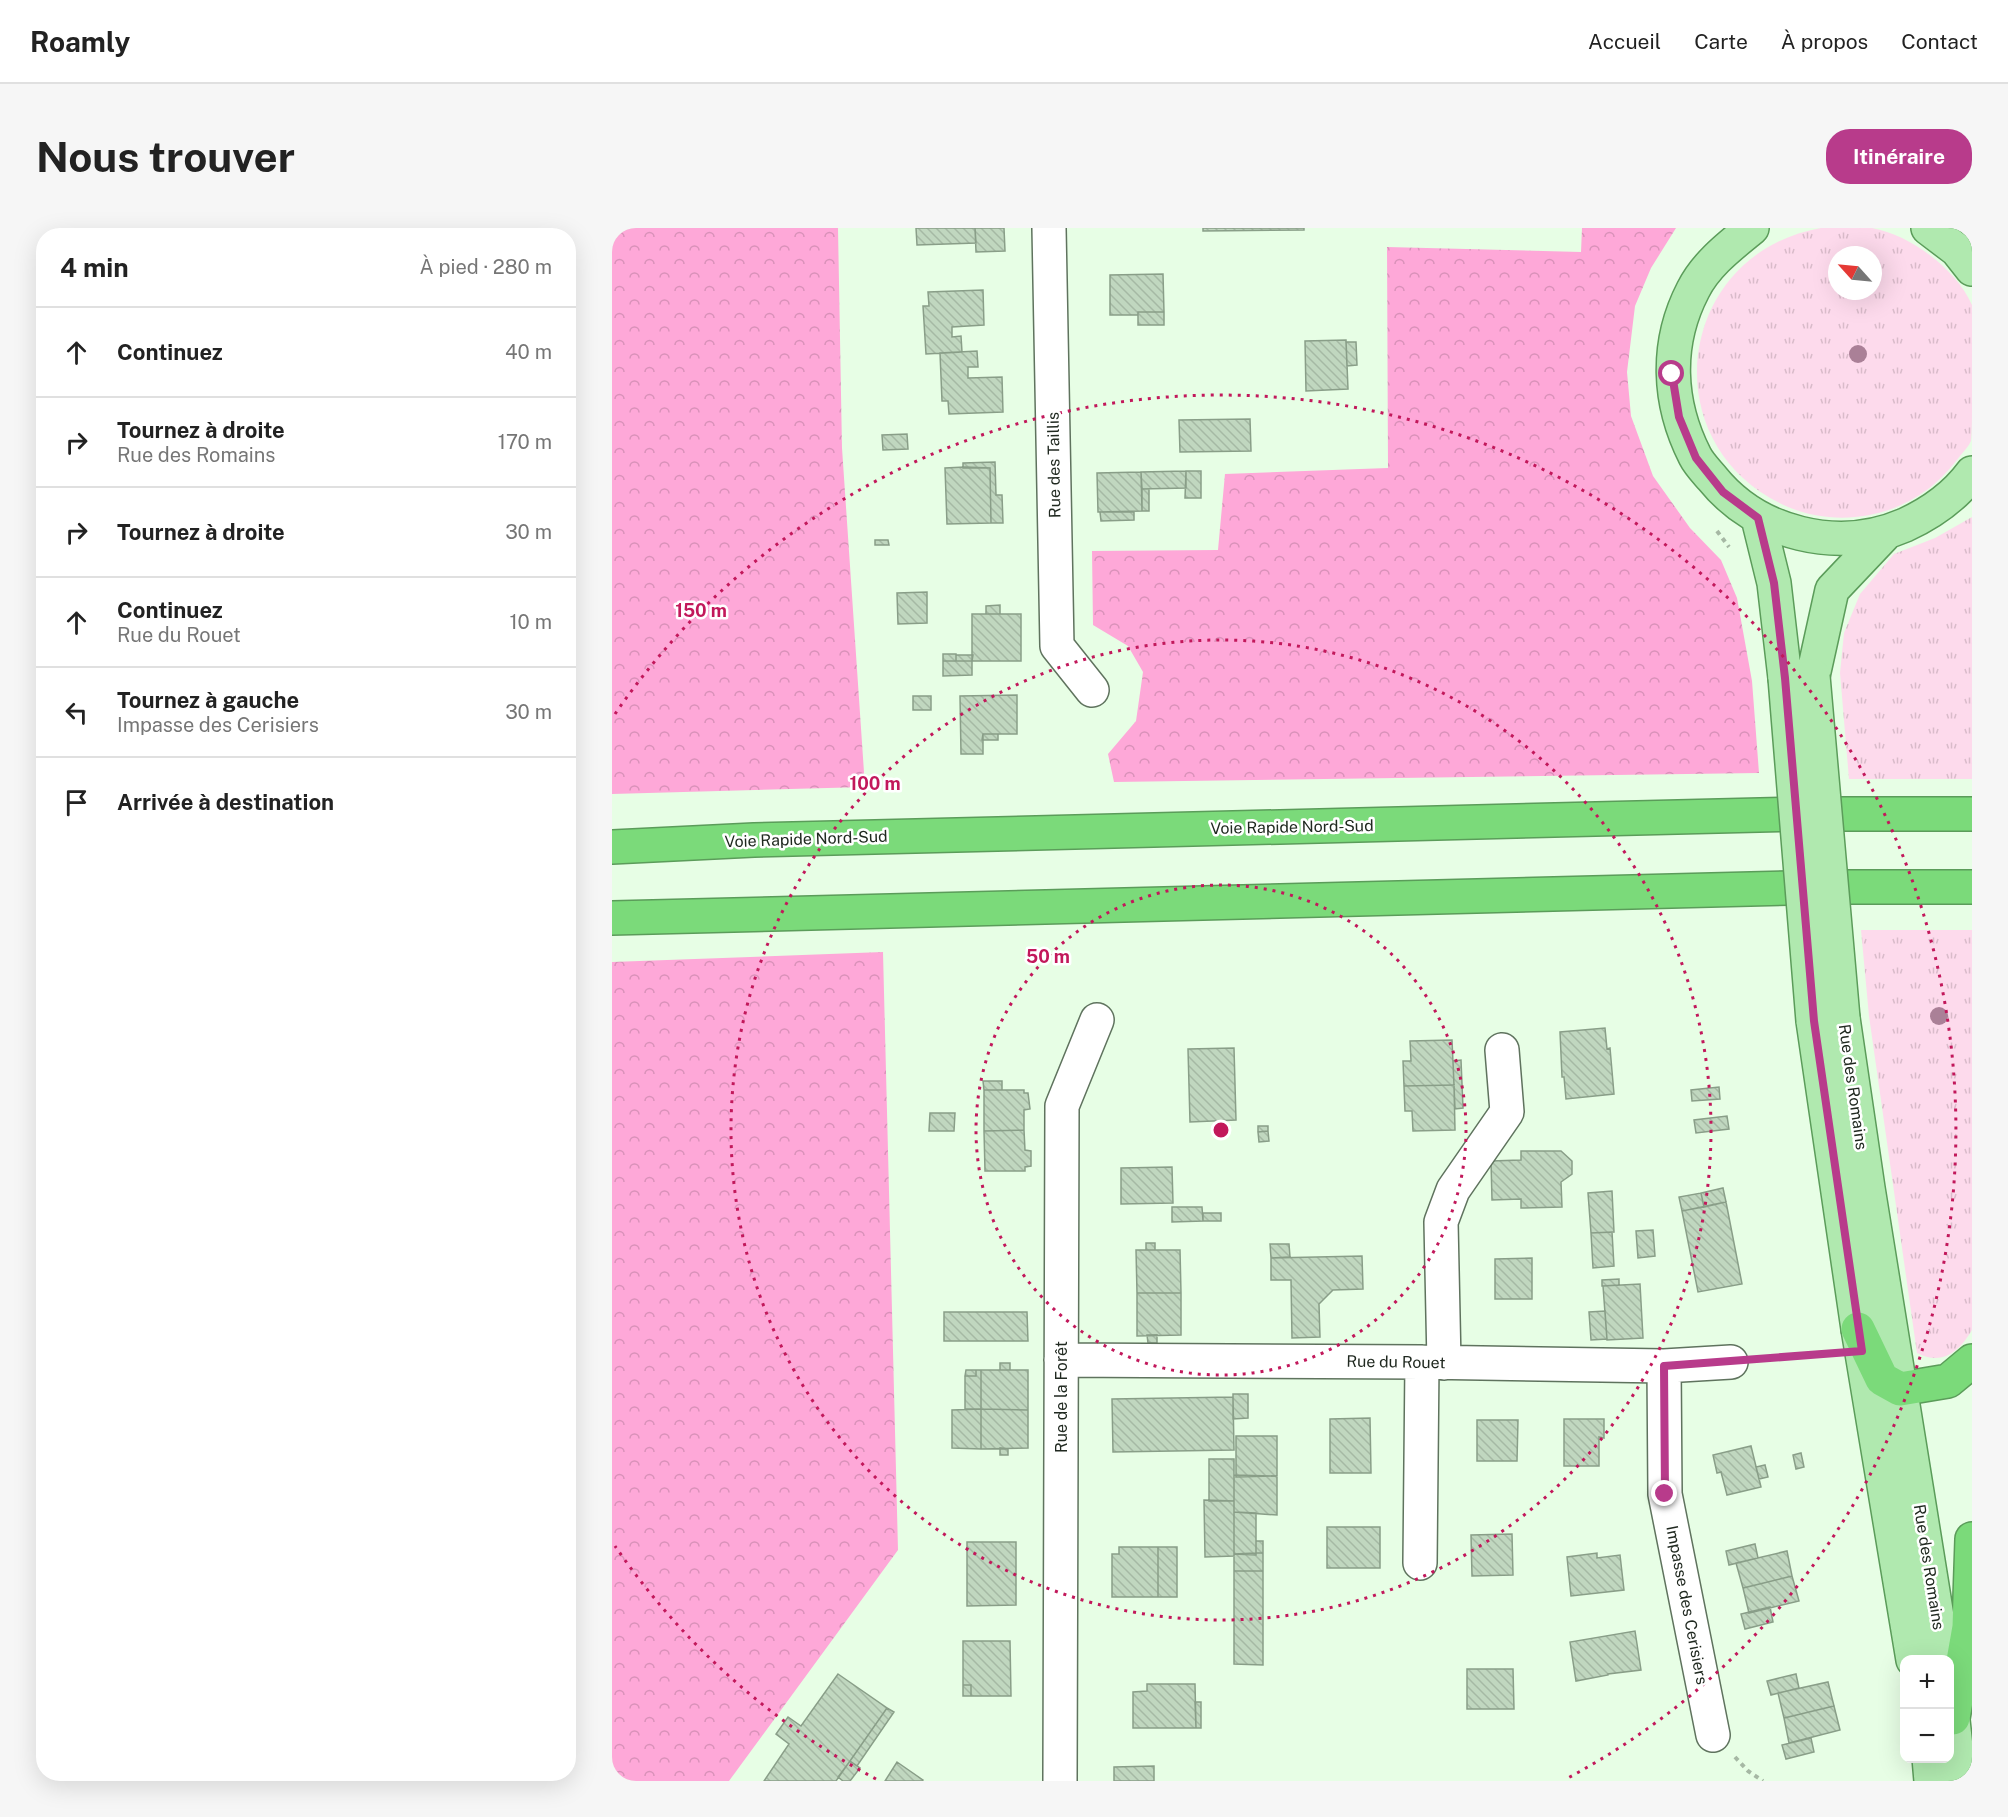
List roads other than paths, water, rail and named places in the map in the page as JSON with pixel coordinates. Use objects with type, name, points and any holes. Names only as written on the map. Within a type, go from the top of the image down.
[{"type":"highway","name":"Voie Rapide Nord-Sud","points":[[612,847],[754,840],[1799,814],[1972,814]]},
{"type":"highway","points":[[612,918],[1806,888],[1972,887]]},
{"type":"highway","points":[[1860,1340],[1882,1379],[1900,1389],[1948,1382],[1972,1361]]},
{"type":"highway","points":[[1954,1693],[1969,1627],[1972,1539]]},
{"type":"main road","points":[[1752,228],[1720,254],[1693,289],[1677,330],[1672,374],[1679,417],[1696,458],[1723,492],[1758,518],[1799,534],[1843,539],[1886,533],[1926,515],[1961,488],[1972,473]]},
{"type":"main road","points":[[1928,228],[1967,258]]},
{"type":"main road","name":"Rue des Romains","points":[[1758,518],[1799,677],[1828,1019],[1860,1340],[1911,1655]]},
{"type":"main road","name":"Rue des Romains","points":[[1799,677],[1832,590],[1886,533]]},
{"type":"main road","name":"Rue des Romains","points":[[1828,1019],[1868,1188],[1943,1655]]},
{"type":"main road","points":[[1951,1709],[1960,1781]]},
{"type":"main road","points":[[1929,1763],[1931,1781]]},
{"type":"street","name":"Rue des Taillis","points":[[1049,228],[1057,646],[1092,690]]},
{"type":"street","name":"Rue de la Forêt","points":[[1060,1781],[1062,1106],[1097,1020]]},
{"type":"street","points":[[1420,1563],[1441,1222],[1453,1190],[1507,1112],[1502,1050]]},
{"type":"street","name":"Rue du Rouet","points":[[1061,1360],[1664,1366],[1731,1362]]},
{"type":"street","name":"Impasse des Cerisiers","points":[[1664,1366],[1665,1494],[1713,1735]]}]
